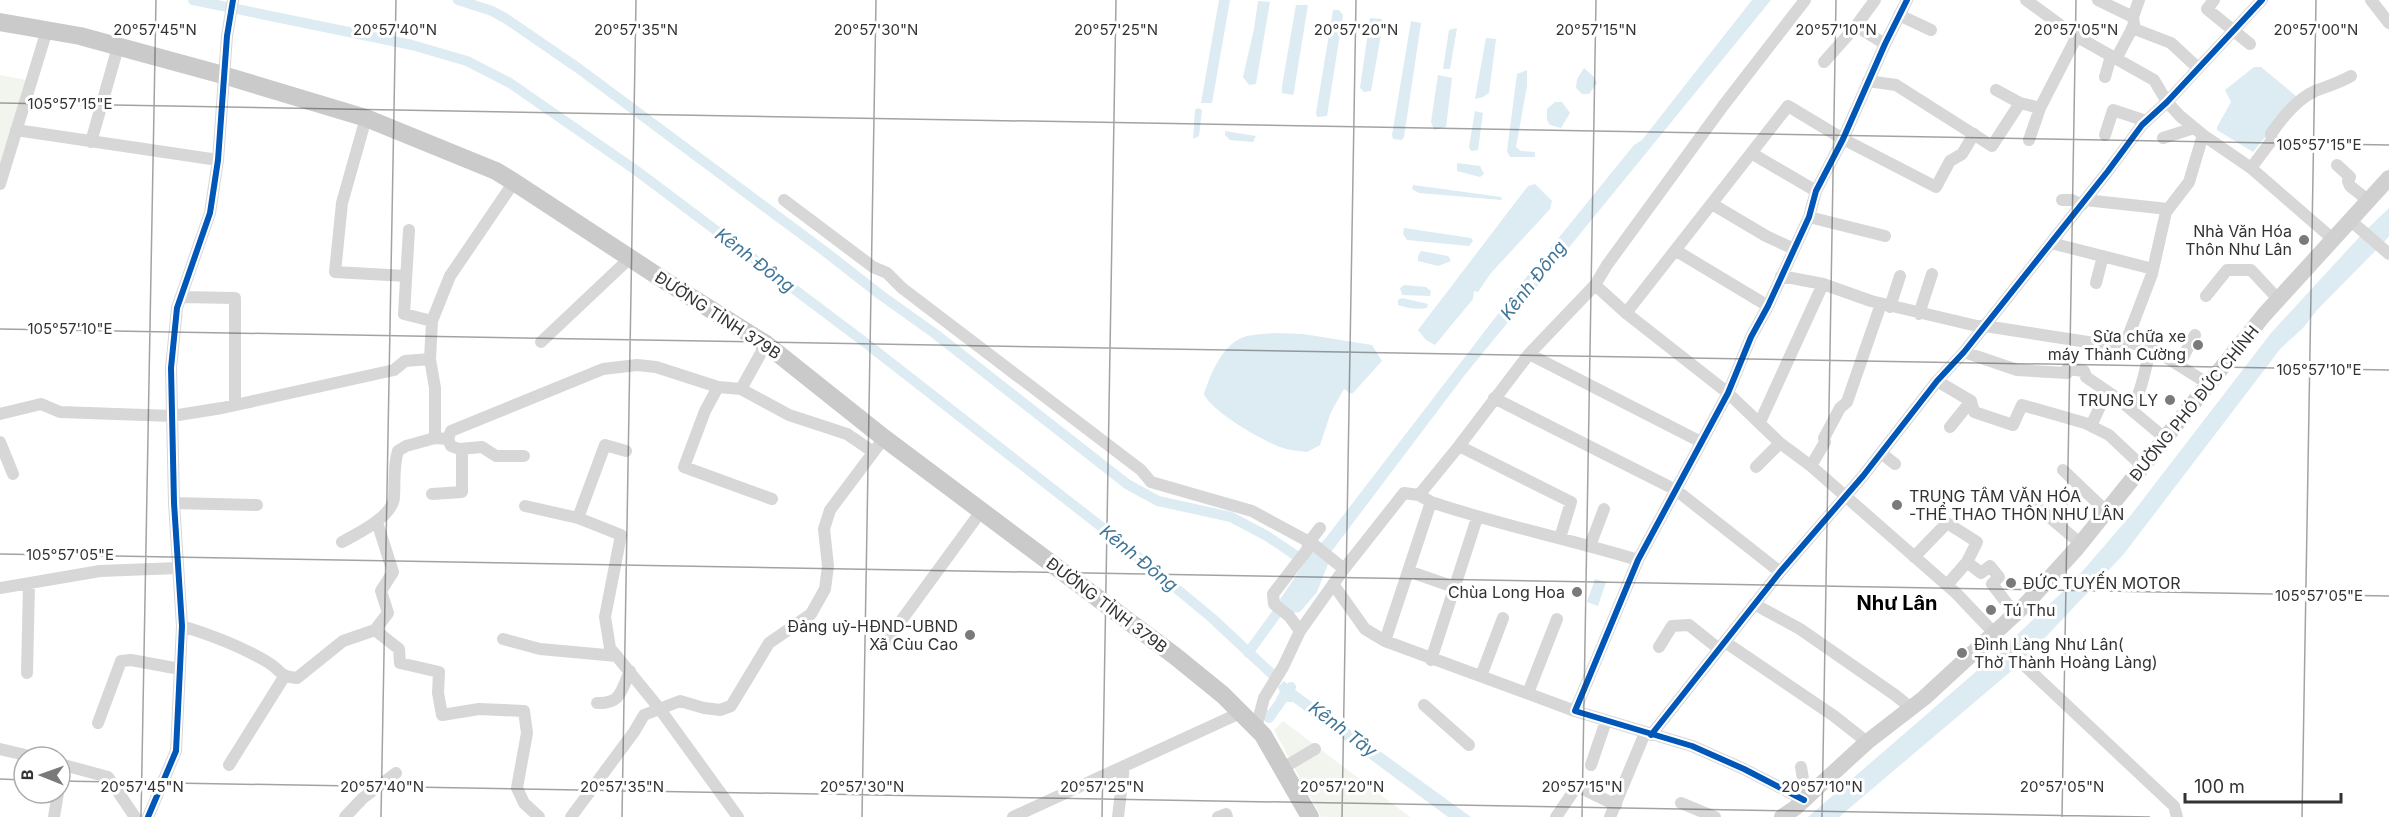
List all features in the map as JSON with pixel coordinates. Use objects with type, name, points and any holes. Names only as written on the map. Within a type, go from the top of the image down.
[{"type":"main road","name":"ĐƯỜNG TỈNH 379B","points":[[0,22],[47,30],[223,75],[366,118],[496,171],[766,344],[878,444],[982,510],[1175,656],[1223,695],[1270,744],[1310,817]]},
{"type":"main road","name":"ĐƯỜNG PHÓ ĐỨC CHÍNH","points":[[1782,817],[1866,742],[1911,708],[2015,614],[2040,581],[2080,543],[2107,512],[2166,439],[2207,383],[2278,299],[2334,240],[2356,226],[2369,201],[2389,178]]},
{"type":"street","points":[[148,817],[176,751],[182,626],[174,503],[171,368],[177,308],[210,213],[218,160],[223,75],[233,0]]},
{"type":"street","points":[[1419,495],[1459,447],[1529,354],[1595,285],[1607,265],[1723,106],[1805,0]]},
{"type":"street","points":[[1824,62],[1856,26],[1875,0]]},
{"type":"street","points":[[1575,711],[1638,560],[1728,393],[1751,338],[1809,217],[1816,191],[1843,139],[1907,0]]},
{"type":"street","points":[[2026,0],[2077,36],[2154,80],[2167,102],[2198,132],[2251,168],[2334,240]]},
{"type":"street","points":[[2098,0],[2171,43],[2198,68]]},
{"type":"street","points":[[2105,77],[2132,22],[2139,0]]},
{"type":"street","points":[[2214,0],[2208,9],[2250,44]]},
{"type":"street","points":[[1610,817],[1648,734],[1881,453],[1937,381],[1964,352],[2146,121],[2167,102],[2262,0]]},
{"type":"street","points":[[2370,0],[2389,23]]},
{"type":"street","points":[[1899,15],[1931,30]]},
{"type":"street","points":[[1856,26],[1885,44]]},
{"type":"street","points":[[0,184],[47,30]]},
{"type":"street","points":[[2029,140],[2040,108],[2077,36]]},
{"type":"street","points":[[91,142],[118,47]]},
{"type":"street","points":[[2251,168],[2272,140],[2271,134],[2290,109],[2305,96],[2337,85],[2351,76]]},
{"type":"street","points":[[1868,81],[1896,85],[1992,146],[2020,102]]},
{"type":"street","points":[[1996,90],[2020,102],[2040,108]]},
{"type":"street","points":[[1626,313],[1788,106],[1843,139],[1936,187],[1950,161],[1962,154],[1974,134]]},
{"type":"street","points":[[2104,135],[2114,110],[2146,121]]},
{"type":"street","points":[[366,118],[342,203],[335,272],[406,276]]},
{"type":"street","points":[[16,130],[218,160]]},
{"type":"street","points":[[2163,138],[2198,132]]},
{"type":"street","points":[[2126,342],[2153,269],[2168,209],[2189,182],[2198,132]]},
{"type":"street","points":[[1751,153],[1816,191]]},
{"type":"street","points":[[2337,165],[2350,177],[2348,181],[2350,186],[2369,201]]},
{"type":"street","points":[[514,182],[450,276],[432,321],[430,358],[442,438],[451,446],[462,449],[483,447],[496,456],[524,456]]},
{"type":"street","points":[[784,200],[873,267],[887,273],[902,288],[1141,470],[1151,483],[1252,511],[1311,543],[1344,568]]},
{"type":"street","points":[[2062,200],[2168,209]]},
{"type":"street","points":[[1712,204],[1766,236],[1794,249]]},
{"type":"street","points":[[1809,217],[1884,236]]},
{"type":"street","points":[[2356,226],[2388,253]]},
{"type":"street","points":[[409,230],[404,314],[432,321]]},
{"type":"street","points":[[2051,243],[2153,269]]},
{"type":"street","points":[[1675,250],[1768,306]]},
{"type":"street","points":[[2096,283],[2103,256]]},
{"type":"street","points":[[541,342],[630,258]]},
{"type":"street","points":[[2206,296],[2227,270],[2251,270],[2278,299]]},
{"type":"street","points":[[1919,314],[1932,274]]},
{"type":"street","points":[[1781,276],[1823,284],[1919,314],[1977,326],[2094,343],[2126,342],[2151,348],[2207,383]]},
{"type":"street","points":[[1811,466],[1826,442],[1824,438],[1840,408],[1847,402],[1881,304],[1900,276]]},
{"type":"street","points":[[1760,422],[1823,284]]},
{"type":"street","points":[[1595,285],[1626,313],[1728,393],[1780,442],[1811,466],[1947,585],[2005,647],[2171,810]]},
{"type":"street","points":[[181,297],[235,298],[234,405]]},
{"type":"street","points":[[2179,364],[2195,335]]},
{"type":"street","points":[[741,389],[766,344]]},
{"type":"street","points":[[2131,409],[2138,398],[2139,385],[2151,348]]},
{"type":"street","points":[[1964,352],[2017,370],[2067,373],[2067,369],[2084,371],[2086,377],[2131,409],[2166,439]]},
{"type":"street","points":[[1529,354],[1701,442]]},
{"type":"street","points":[[0,414],[41,404],[60,412],[172,416],[234,405],[394,370],[405,361],[430,358]]},
{"type":"street","points":[[342,542],[377,522],[394,501],[394,462],[398,451],[406,446],[442,438],[451,430],[603,369],[636,365],[656,367],[718,387],[741,389],[789,415],[878,444],[830,510],[824,529],[828,566],[825,589],[811,614],[769,643],[731,706],[720,710],[680,701],[644,715],[571,817]]},
{"type":"street","points":[[1937,381],[1971,398]]},
{"type":"street","points":[[718,387],[705,411],[684,467],[772,499]]},
{"type":"street","points":[[2091,426],[2107,391]]},
{"type":"street","points":[[1494,398],[1677,490],[1780,572]]},
{"type":"street","points":[[1971,398],[1974,412],[2013,425],[2022,405],[2057,413],[2091,426],[2109,435],[2143,467]]},
{"type":"street","points":[[1950,427],[1971,398]]},
{"type":"street","points":[[0,442],[13,474]]},
{"type":"street","points":[[1756,467],[1780,442]]},
{"type":"street","points":[[578,518],[605,445],[626,452]]},
{"type":"street","points":[[1459,447],[1571,502],[1560,538]]},
{"type":"street","points":[[432,494],[462,492],[462,449]]},
{"type":"street","points":[[1881,453],[1895,464]]},
{"type":"street","points":[[2063,470],[2107,512]]},
{"type":"street","points":[[1256,728],[1264,698],[1283,667],[1300,631],[1344,568],[1404,493],[1419,495],[1431,502],[1477,518],[1638,560]]},
{"type":"street","points":[[1385,641],[1431,502]]},
{"type":"street","points":[[174,503],[257,505]]},
{"type":"street","points":[[2036,506],[2080,543]]},
{"type":"street","points":[[525,507],[578,518],[621,536],[605,617],[610,648],[659,708],[738,817]]},
{"type":"street","points":[[1590,546],[1604,509]]},
{"type":"street","points":[[887,640],[982,510]]},
{"type":"street","points":[[1431,660],[1477,518]]},
{"type":"street","points":[[182,626],[208,634],[271,664],[284,677],[297,678],[343,641],[375,630],[388,613],[381,591],[393,572],[377,522]]},
{"type":"street","points":[[1914,557],[1947,523],[1977,542],[1967,561],[1947,585]]},
{"type":"street","points":[[1300,631],[1289,616],[1274,604],[1273,594],[1307,550],[1320,528]]},
{"type":"street","points":[[1967,561],[1981,573],[1990,566],[1999,577],[1992,584],[2015,614]]},
{"type":"street","points":[[0,588],[100,571],[178,568]]},
{"type":"street","points":[[1408,571],[1454,587]]},
{"type":"street","points":[[27,673],[29,584]]},
{"type":"street","points":[[1333,584],[1365,629],[1385,641],[1431,660],[1575,711],[1692,747],[1805,798]]},
{"type":"street","points":[[1754,604],[1800,629],[1911,708]]},
{"type":"street","points":[[1481,676],[1503,618]]},
{"type":"street","points":[[1528,693],[1557,619]]},
{"type":"street","points":[[1659,647],[1672,626],[1689,625],[1834,716],[1866,742]]},
{"type":"street","points":[[375,630],[399,649],[400,663],[439,672],[438,693],[442,715],[479,709],[524,711],[526,733],[517,788],[524,803],[539,817]]},
{"type":"street","points":[[504,639],[540,649],[617,656]]},
{"type":"street","points":[[98,723],[121,662],[131,660],[180,669]]},
{"type":"street","points":[[597,703],[610,704],[615,701],[630,671]]},
{"type":"street","points":[[229,765],[284,677]]},
{"type":"street","points":[[1424,705],[1469,745]]},
{"type":"street","points":[[1013,817],[1240,713]]},
{"type":"street","points":[[1591,765],[1606,721]]},
{"type":"street","points":[[1283,768],[1315,749]]},
{"type":"street","points":[[1118,817],[1124,766]]},
{"type":"street","points":[[1802,767],[1805,798]]},
{"type":"street","points":[[72,768],[108,777],[135,817]]},
{"type":"street","points":[[345,817],[363,798],[396,773]]},
{"type":"street","points":[[1556,817],[1577,786],[1616,805]]},
{"type":"street","points":[[1681,803],[1715,817]]},
{"type":"street","points":[[1218,817],[1226,814],[1227,817]]},
{"type":"shaded area","points":[[0,75],[26,80],[0,168]]},
{"type":"shaded area","points":[[1283,721],[1410,817],[1321,817],[1274,730]]},
{"type":"water","points":[[1219,0],[1230,0],[1212,103],[1201,103]]},
{"type":"water","points":[[1752,0],[1771,0],[1464,376],[1325,560],[1328,564],[1317,592],[1300,612],[1292,613],[1277,604],[1313,550],[1325,539],[1528,275],[1545,259],[1552,246],[1634,145],[1642,140]]},
{"type":"water","points":[[1258,1],[1270,2],[1256,84],[1249,85],[1243,77]]},
{"type":"water","points":[[1296,5],[1308,5],[1293,95],[1282,93],[1282,86]]},
{"type":"water","points":[[1333,10],[1339,10],[1343,15],[1327,116],[1317,117],[1316,113]]},
{"type":"water","points":[[1370,18],[1382,19],[1382,29],[1371,91],[1364,92],[1360,88]]},
{"type":"water","points":[[1411,21],[1421,23],[1404,137],[1402,140],[1393,139],[1392,135]]},
{"type":"water","points":[[1457,28],[1450,69],[1443,69],[1449,30]]},
{"type":"water","points":[[1486,38],[1496,39],[1489,93],[1475,99]]},
{"type":"water","points":[[2254,67],[2261,67],[2296,96],[2296,100],[2253,152],[2217,130],[2217,127],[2231,102],[2225,90]]},
{"type":"water","points":[[1584,68],[1597,83],[1589,94],[1582,94],[1576,88],[1577,79]]},
{"type":"water","points":[[1527,70],[1527,86],[1516,147],[1521,151],[1535,152],[1535,157],[1510,157],[1507,151],[1517,74]]},
{"type":"water","points":[[1438,75],[1452,78],[1446,127],[1434,130],[1431,122]]},
{"type":"water","points":[[1555,102],[1562,102],[1570,113],[1561,128],[1550,125],[1547,120],[1547,109]]},
{"type":"water","points":[[1198,108],[1202,110],[1199,136],[1193,139],[1195,110]]},
{"type":"water","points":[[1475,111],[1483,113],[1478,150],[1471,151],[1469,147]]},
{"type":"water","points":[[1225,131],[1256,136],[1253,142],[1230,140],[1225,135]]},
{"type":"water","points":[[1457,163],[1480,166],[1484,174],[1480,177],[1457,171]]},
{"type":"water","points":[[1535,184],[1552,201],[1550,209],[1491,273],[1478,292],[1474,291],[1473,299],[1435,345],[1426,340],[1418,330],[1528,186]]},
{"type":"water","points":[[1413,185],[1501,197],[1502,200],[1419,193],[1412,189]]},
{"type":"water","points":[[2389,208],[2389,236],[2385,241],[2317,310],[2303,328],[2281,348],[2123,555],[2022,662],[1839,817],[1808,817],[2001,650],[2073,582],[2131,515],[2271,333]]},
{"type":"water","points":[[1404,228],[1471,238],[1473,241],[1469,246],[1407,240],[1403,234]]},
{"type":"water","points":[[1421,251],[1448,256],[1451,261],[1438,266],[1418,261]]},
{"type":"water","points":[[1404,285],[1426,287],[1431,291],[1430,296],[1402,295],[1400,288]]},
{"type":"water","points":[[1402,298],[1428,304],[1427,308],[1398,305],[1398,300]]},
{"type":"water","points":[[1275,333],[1303,334],[1372,345],[1382,361],[1352,394],[1344,389],[1331,412],[1320,445],[1307,452],[1280,447],[1249,432],[1216,408],[1204,394],[1214,368],[1231,345],[1247,336]]},
{"type":"water","points":[[1595,579],[1606,582],[1598,606],[1587,602]]},
{"type":"water","name":"Kênh Tây","points":[[1284,681],[1471,817],[1448,817],[1293,702],[1282,702],[1276,698],[1280,692],[1278,687]]},
{"type":"waterway","name":"Kênh Đông","points":[[193,0],[412,45],[467,61],[510,83],[637,171],[867,344],[1108,532],[1212,618],[1273,675]]},
{"type":"waterway","points":[[458,0],[492,11],[505,18],[578,68],[934,333],[1127,484],[1158,501],[1231,517],[1267,536],[1298,557]]},
{"type":"waterway","name":"Kênh Đông","points":[[1248,653],[1285,602]]},
{"type":"waterway","points":[[1265,714],[1269,718],[1291,687]]},
{"type":"cycle path","points":[[148,817],[176,751],[182,626],[174,503],[171,368],[177,308],[210,213],[218,160],[227,36],[233,0]]},
{"type":"cycle path","points":[[1804,800],[1744,769],[1692,746],[1575,711],[1638,560],[1728,393],[1751,337],[1768,306],[1809,217],[1816,191],[1843,139],[1907,0]]},
{"type":"cycle path","points":[[1651,735],[1780,572],[1863,476],[1937,381],[1964,352],[2142,125],[2167,102],[2262,0]]},
{"type":"place","name":"Nhà Văn Hóa Thôn Như Lân","points":[[2304,240]]},
{"type":"place","name":"Sửa chữa xe máy Thành Cường","points":[[2198,345]]},
{"type":"place","name":"TRUNG LY","points":[[2170,400]]},
{"type":"place","name":"TRUNG TÂM VĂN HÓA -THỂ THAO THÔN NHƯ LÂN","points":[[1897,505]]},
{"type":"place","name":"ĐỨC TUYẾN MOTOR","points":[[2011,583]]},
{"type":"place","name":"Chùa Long Hoa","points":[[1577,592]]},
{"type":"place","name":"Tú Thu","points":[[1991,610]]},
{"type":"place","name":"Đảng uỷ-HĐND-UBND Xã Củu Cao","points":[[970,635]]},
{"type":"place","name":"Đình Làng Như Lân( Thờ Thành Hoàng Làng)","points":[[1962,653]]},
{"type":"district","name":"Như Lân","points":[[1897,603]]}]
